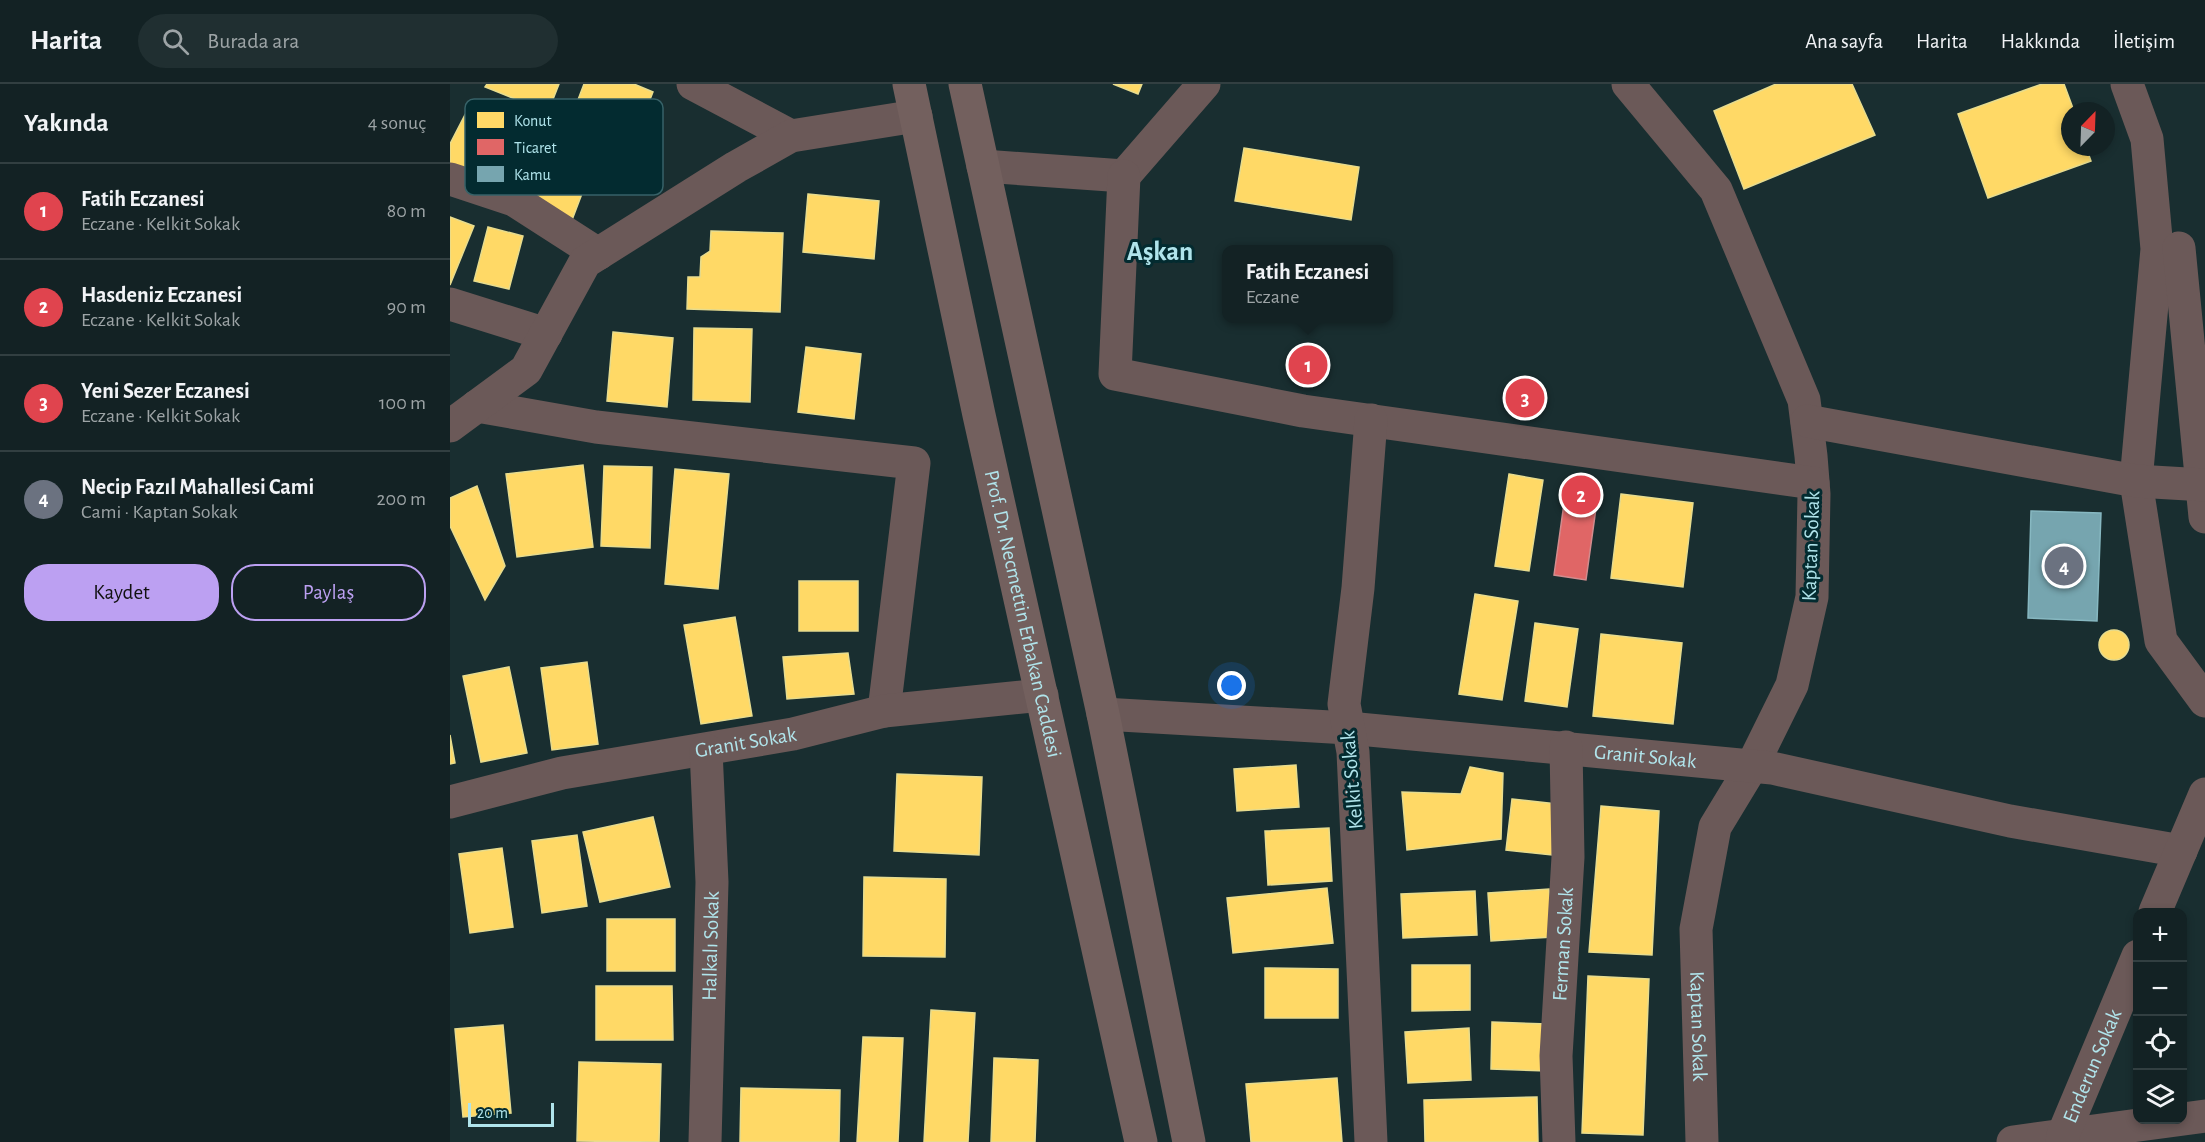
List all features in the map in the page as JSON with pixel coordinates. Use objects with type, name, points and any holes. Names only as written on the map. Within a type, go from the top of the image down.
[{"type":"main road","name":"Prof. Dr. Necmettin Erbakan Caddesi","points":[[909,84],[1134,1132]]},
{"type":"main road","points":[[965,84],[1103,714],[1190,1142]]},
{"type":"street","points":[[693,84],[791,136]]},
{"type":"street","points":[[1204,84],[1124,176],[1115,374],[1303,411],[1813,483]]},
{"type":"street","name":"Kaptan Sokak","points":[[1628,84],[1716,190],[1804,400],[1813,483],[1812,597],[1792,685],[1752,766],[1715,827],[1696,929],[1702,1142]]},
{"type":"street","points":[[2127,84],[2147,139],[2180,248],[2205,517]]},
{"type":"street","points":[[450,426],[526,370],[585,262],[791,136],[916,116]]},
{"type":"street","points":[[984,166],[1124,176]]},
{"type":"street","points":[[450,179],[465,184]]},
{"type":"street","points":[[499,195],[514,200],[598,254]]},
{"type":"street","points":[[2180,248],[2136,481],[2161,641],[2205,701]]},
{"type":"street","points":[[450,304],[546,334]]},
{"type":"street","points":[[477,406],[596,427],[914,463],[884,711]]},
{"type":"street","name":"Kelkit Sokak","points":[[1371,420],[1358,588],[1344,704],[1353,752],[1371,1142]]},
{"type":"street","points":[[1807,421],[2136,481],[2203,485]]},
{"type":"street","name":"Granit Sokak","points":[[450,802],[562,773],[793,734],[884,711],[1042,695]]},
{"type":"street","name":"Granit Sokak","points":[[1103,714],[1348,728],[1772,768],[2010,821],[2181,851]]},
{"type":"street","name":"Ferman Sokak","points":[[1559,1142],[1556,1056],[1568,857],[1566,747]]},
{"type":"street","name":"Halkalı Sokak","points":[[705,1142],[712,882],[706,750]]},
{"type":"street","points":[[2158,908],[2205,794]]},
{"type":"street","name":"Enderun Sokak","points":[[2062,1138],[2135,962]]},
{"type":"street","points":[[2013,1142],[2062,1138],[2205,1116]]},
{"type":"building: Konut","points":[[487,84],[559,84],[553,99],[515,99],[485,87]]},
{"type":"building: Konut","points":[[584,84],[634,84],[653,92],[650,99],[578,99]]},
{"type":"building: Konut","points":[[1113,84],[1142,84],[1138,94]]},
{"type":"building: Konut","points":[[1776,84],[1852,84],[1875,135],[1744,189],[1714,111]]},
{"type":"building: Konut","points":[[2042,84],[2064,84],[2071,102],[2061,102],[2061,156],[2089,156],[2091,161],[1988,198],[1958,114]]},
{"type":"building: Konut","points":[[465,115],[465,172],[450,164],[450,144]]},
{"type":"building: Konut","points":[[1244,148],[1359,167],[1351,220],[1235,201]]},
{"type":"building: Konut","points":[[808,194],[879,201],[874,259],[803,252]]},
{"type":"building: Konut","points":[[520,195],[581,195],[572,220]]},
{"type":"building: Konut","points":[[450,217],[474,226],[450,285]]},
{"type":"building: Konut","points":[[488,227],[523,236],[509,289],[474,281]]},
{"type":"building: Konut","points":[[711,231],[783,233],[780,312],[687,309],[688,277],[700,277],[701,257],[710,251]]},
{"type":"building: Konut","points":[[694,328],[752,329],[750,402],[693,400]]},
{"type":"building: Konut","points":[[613,332],[673,338],[667,407],[607,401]]},
{"type":"building: Konut","points":[[806,347],[861,354],[854,419],[798,412]]},
{"type":"building: Konut","points":[[583,465],[593,547],[517,557],[506,474]]},
{"type":"building: Konut","points":[[604,466],[652,467],[650,548],[601,546]]},
{"type":"building: Konut","points":[[675,469],[729,474],[718,589],[665,584]]},
{"type":"building: Konut","points":[[1509,474],[1543,480],[1529,571],[1495,566]]},
{"type":"building: Konut","points":[[477,486],[505,566],[485,600],[450,526],[450,498]]},
{"type":"building: Konut","points":[[1621,494],[1693,503],[1683,587],[1611,578]]},
{"type":"building: Konut","points":[[799,581],[858,581],[858,631],[799,631]]},
{"type":"building: Konut","points":[[1475,594],[1518,601],[1502,700],[1459,694]]},
{"type":"building: Konut","points":[[735,617],[752,716],[701,724],[684,625]]},
{"type":"building: Konut","points":[[1535,623],[1578,629],[1567,707],[1525,701]]},
{"type":"building: Konut","points":[[2114,630],[2125,634],[2129,645],[2125,656],[2114,660],[2103,656],[2099,645],[2103,634]]},
{"type":"building: Konut","points":[[1601,634],[1682,643],[1673,724],[1593,716]]},
{"type":"building: Konut","points":[[848,653],[854,694],[787,699],[783,657]]},
{"type":"building: Konut","points":[[587,662],[598,744],[552,750],[541,668]]},
{"type":"building: Konut","points":[[509,667],[527,753],[481,762],[463,676]]},
{"type":"building: Konut","points":[[450,735],[455,763],[450,764]]},
{"type":"building: Konut","points":[[1296,765],[1299,807],[1237,811],[1234,769]]},
{"type":"building: Konut","points":[[1470,767],[1503,773],[1501,839],[1407,850],[1402,792],[1461,794]]},
{"type":"building: Konut","points":[[897,774],[982,777],[979,855],[894,851]]},
{"type":"building: Konut","points":[[1512,799],[1557,804],[1552,855],[1506,850]]},
{"type":"building: Konut","points":[[1601,806],[1659,811],[1652,955],[1589,952]]},
{"type":"building: Konut","points":[[653,817],[670,887],[600,902],[583,832]]},
{"type":"building: Konut","points":[[1329,828],[1332,881],[1268,885],[1265,831]]},
{"type":"building: Konut","points":[[577,835],[587,906],[542,913],[532,841]]},
{"type":"building: Konut","points":[[502,848],[513,927],[470,933],[459,854]]},
{"type":"building: Konut","points":[[864,877],[946,879],[945,957],[863,956]]},
{"type":"building: Konut","points":[[1327,888],[1333,943],[1233,953],[1227,898]]},
{"type":"building: Konut","points":[[1549,889],[1553,937],[1491,941],[1488,893]]},
{"type":"building: Konut","points":[[1475,891],[1477,935],[1403,938],[1401,894]]},
{"type":"building: Konut","points":[[607,919],[675,919],[675,971],[607,971]]},
{"type":"building: Konut","points":[[1412,965],[1470,965],[1470,1010],[1412,1011]]},
{"type":"building: Konut","points":[[1265,968],[1338,969],[1338,1018],[1265,1018]]},
{"type":"building: Konut","points":[[1588,976],[1649,979],[1643,1135],[1582,1133]]},
{"type":"building: Konut","points":[[596,986],[672,986],[673,1040],[596,1040]]},
{"type":"building: Konut","points":[[931,1010],[975,1013],[968,1142],[924,1142]]},
{"type":"building: Konut","points":[[1492,1022],[1548,1024],[1547,1071],[1491,1069]]},
{"type":"building: Konut","points":[[503,1025],[511,1113],[463,1117],[455,1029]]},
{"type":"building: Konut","points":[[1469,1028],[1471,1080],[1408,1083],[1405,1032]]},
{"type":"building: Konut","points":[[863,1037],[903,1038],[898,1142],[857,1142]]},
{"type":"building: Konut","points":[[994,1058],[1038,1060],[1035,1142],[991,1142]]},
{"type":"building: Konut","points":[[579,1062],[661,1064],[659,1142],[577,1141]]},
{"type":"building: Konut","points":[[1337,1078],[1342,1142],[1251,1142],[1246,1084]]},
{"type":"building: Konut","points":[[741,1088],[840,1090],[839,1142],[740,1142]]},
{"type":"building: Konut","points":[[1537,1097],[1538,1142],[1425,1142],[1424,1100]]},
{"type":"building: Ticaret","points":[[1566,489],[1598,494],[1586,580],[1554,575]]},
{"type":"building: Kamu","points":[[2031,511],[2101,513],[2097,621],[2028,618]]},
{"type":"place","name":"Fatih Eczanesi","points":[[1308,365]]},
{"type":"place","name":"Yeni Sezer Eczanesi","points":[[1525,398]]},
{"type":"place","name":"Hasdeniz Eczanesi","points":[[1581,495]]},
{"type":"place","name":"Necip Fazıl Mahallesi Cami","points":[[2064,566]]},
{"type":"district","name":"Aşkan","points":[[1160,251]]}]
